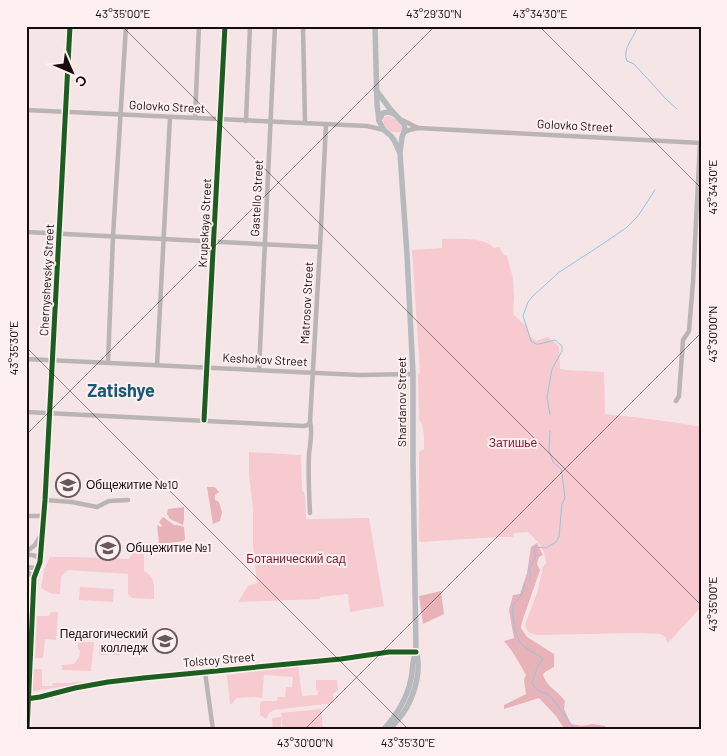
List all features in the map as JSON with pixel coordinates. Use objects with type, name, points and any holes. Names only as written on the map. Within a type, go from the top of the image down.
[{"type":"main road","points":[[375,26],[376,90],[379,121],[384,130],[394,140],[400,153]]},
{"type":"main road","points":[[376,90],[406,127],[400,153]]},
{"type":"main road","points":[[379,121],[383,113],[389,112],[394,114]]},
{"type":"main road","points":[[391,136],[398,136],[404,133]]},
{"type":"main road","name":"Shardanov Street","points":[[391,729],[406,709],[412,696],[418,669],[416,652],[413,374],[407,246],[400,153]]},
{"type":"main road","name":"Shardanov Street","points":[[383,730],[395,717],[405,699],[416,652]]},
{"type":"street","name":"Chernyshevsky Street","points":[[34,578],[39,560],[44,516],[70,26]]},
{"type":"street","points":[[108,363],[113,236],[126,26]]},
{"type":"street","points":[[195,118],[199,26]]},
{"type":"street","name":"Krupskaya Street","points":[[204,420],[225,26]]},
{"type":"street","points":[[246,121],[250,26]]},
{"type":"street","name":"Gastello Street","points":[[259,370],[275,26]]},
{"type":"street","points":[[303,26],[304,123]]},
{"type":"street","name":"Golovko Street","points":[[26,110],[367,126]]},
{"type":"street","points":[[157,365],[170,117]]},
{"type":"street","points":[[402,120],[418,128]]},
{"type":"street","points":[[367,126],[379,121]]},
{"type":"street","name":"Matrosov Street","points":[[310,513],[309,454],[312,427],[310,422],[326,124]]},
{"type":"street","points":[[367,126],[384,130]]},
{"type":"street","name":"Golovko Street","points":[[418,128],[700,143]]},
{"type":"street","points":[[404,133],[418,128]]},
{"type":"street","points":[[676,402],[679,396],[682,340],[688,331],[693,282],[700,143]]},
{"type":"street","points":[[26,232],[320,247]]},
{"type":"street","name":"Keshokov Street","points":[[26,359],[359,375],[413,374]]},
{"type":"street","points":[[26,412],[304,426],[310,422]]},
{"type":"street","points":[[45,500],[72,502],[97,507],[109,501],[128,500]]},
{"type":"street","points":[[26,516],[44,516]]},
{"type":"street","points":[[26,553],[35,545],[41,534]]},
{"type":"street","points":[[26,553],[36,556],[39,560]]},
{"type":"street","points":[[26,569],[38,566]]},
{"type":"street","points":[[26,569],[34,578],[27,730]]},
{"type":"street","points":[[26,606],[32,607]]},
{"type":"street","name":"Tolstoy Street","points":[[27,699],[108,682],[341,659],[389,652],[416,652]]},
{"type":"street","points":[[205,672],[213,730]]},
{"type":"green space","points":[[389,116],[400,124],[402,129],[400,132],[394,132],[386,128],[383,119]]},
{"type":"green space","name":"Затишье","points":[[442,239],[477,240],[490,244],[494,248],[499,247],[504,255],[507,256],[513,278],[513,314],[527,327],[531,337],[536,341],[548,337],[559,346],[560,369],[604,372],[605,414],[701,427],[701,607],[668,643],[666,637],[660,634],[540,635],[529,632],[525,625],[538,590],[543,567],[546,563],[540,546],[528,532],[514,533],[513,537],[419,541],[419,452],[424,449],[424,438],[419,419],[418,374],[420,373],[412,250],[442,248]]},
{"type":"green space","name":"Ботанический сад","points":[[249,452],[301,455],[302,491],[305,497],[306,519],[369,518],[384,606],[350,612],[348,594],[320,597],[320,599],[238,602],[248,586],[257,583],[253,545],[253,508],[249,476]]},
{"type":"green space","points":[[133,547],[139,547],[140,552],[144,552],[144,571],[151,576],[154,586],[154,599],[132,598],[128,594],[128,574],[68,570],[61,576],[60,594],[52,594],[41,588],[44,570],[50,557],[129,559]]},
{"type":"green space","points":[[80,587],[114,589],[113,602],[79,600]]},
{"type":"green space","points":[[51,612],[58,612],[56,640],[45,639],[43,658],[35,658],[37,616],[49,616]]},
{"type":"green space","points":[[78,642],[94,642],[91,671],[62,670],[62,665],[74,664],[79,657]]},
{"type":"green space","points":[[99,645],[120,647],[120,655],[110,653],[99,655]]},
{"type":"green space","points":[[298,666],[302,696],[318,695],[316,680],[337,680],[338,690],[333,694],[334,703],[274,710],[269,713],[266,719],[260,715],[260,704],[262,701],[277,701],[278,697],[285,697],[286,687],[292,687],[293,677],[264,675],[262,698],[236,698],[230,704],[227,675]]},
{"type":"green space","points":[[32,669],[42,669],[42,686],[52,686],[53,683],[85,683],[34,691],[32,690]]},
{"type":"green space","points":[[321,709],[323,730],[283,730],[281,713]]},
{"type":"green space","points":[[281,717],[281,730],[273,730],[272,718]]},
{"type":"shaded area","points":[[207,487],[215,487],[219,492],[215,495],[215,500],[219,502],[222,512],[220,521],[213,524]]},
{"type":"shaded area","points":[[184,507],[183,525],[170,519],[167,514],[168,509]]},
{"type":"shaded area","points":[[163,517],[174,525],[184,527],[185,539],[183,541],[159,543],[157,525],[162,526],[159,522]]},
{"type":"shaded area","points":[[537,543],[543,555],[539,557],[537,564],[540,570],[521,628],[527,637],[554,654],[554,667],[543,675],[565,701],[564,709],[571,724],[605,726],[607,730],[565,730],[556,716],[539,698],[504,709],[504,705],[526,694],[524,680],[526,675],[504,641],[514,638],[509,610],[513,595],[520,594],[527,573],[531,547]]},
{"type":"shaded area","points":[[441,591],[444,614],[423,624],[419,596]]},
{"type":"waterway","points":[[638,26],[627,48],[627,61],[634,64],[677,109]]},
{"type":"waterway","points":[[550,415],[547,397],[552,369],[562,351],[562,346],[555,340],[539,344],[531,341],[523,316],[528,302],[558,273],[626,228],[638,216],[655,190]]},
{"type":"waterway","points":[[529,581],[531,577],[529,569],[536,556],[535,547],[546,548],[556,542],[559,537],[562,504],[565,498],[561,469],[553,462],[549,451],[550,431]]},
{"type":"waterway","points":[[525,583],[521,595],[513,605],[513,618],[515,630],[520,641],[529,650],[543,659],[538,665],[532,683],[539,691],[551,697],[575,730]]},
{"type":"cycle path","points":[[27,730],[34,578],[40,562],[45,500],[70,26]]},
{"type":"cycle path","points":[[204,420],[225,26]]},
{"type":"cycle path","points":[[26,699],[108,682],[341,659],[389,652],[416,652]]},
{"type":"place","name":"Общежитие №10","points":[[68,485]]},
{"type":"place","name":"Общежитие №1","points":[[108,548]]},
{"type":"place","name":"Педагогический колледж","points":[[165,641]]},
{"type":"district","name":"Zatishye","points":[[121,391]]}]
